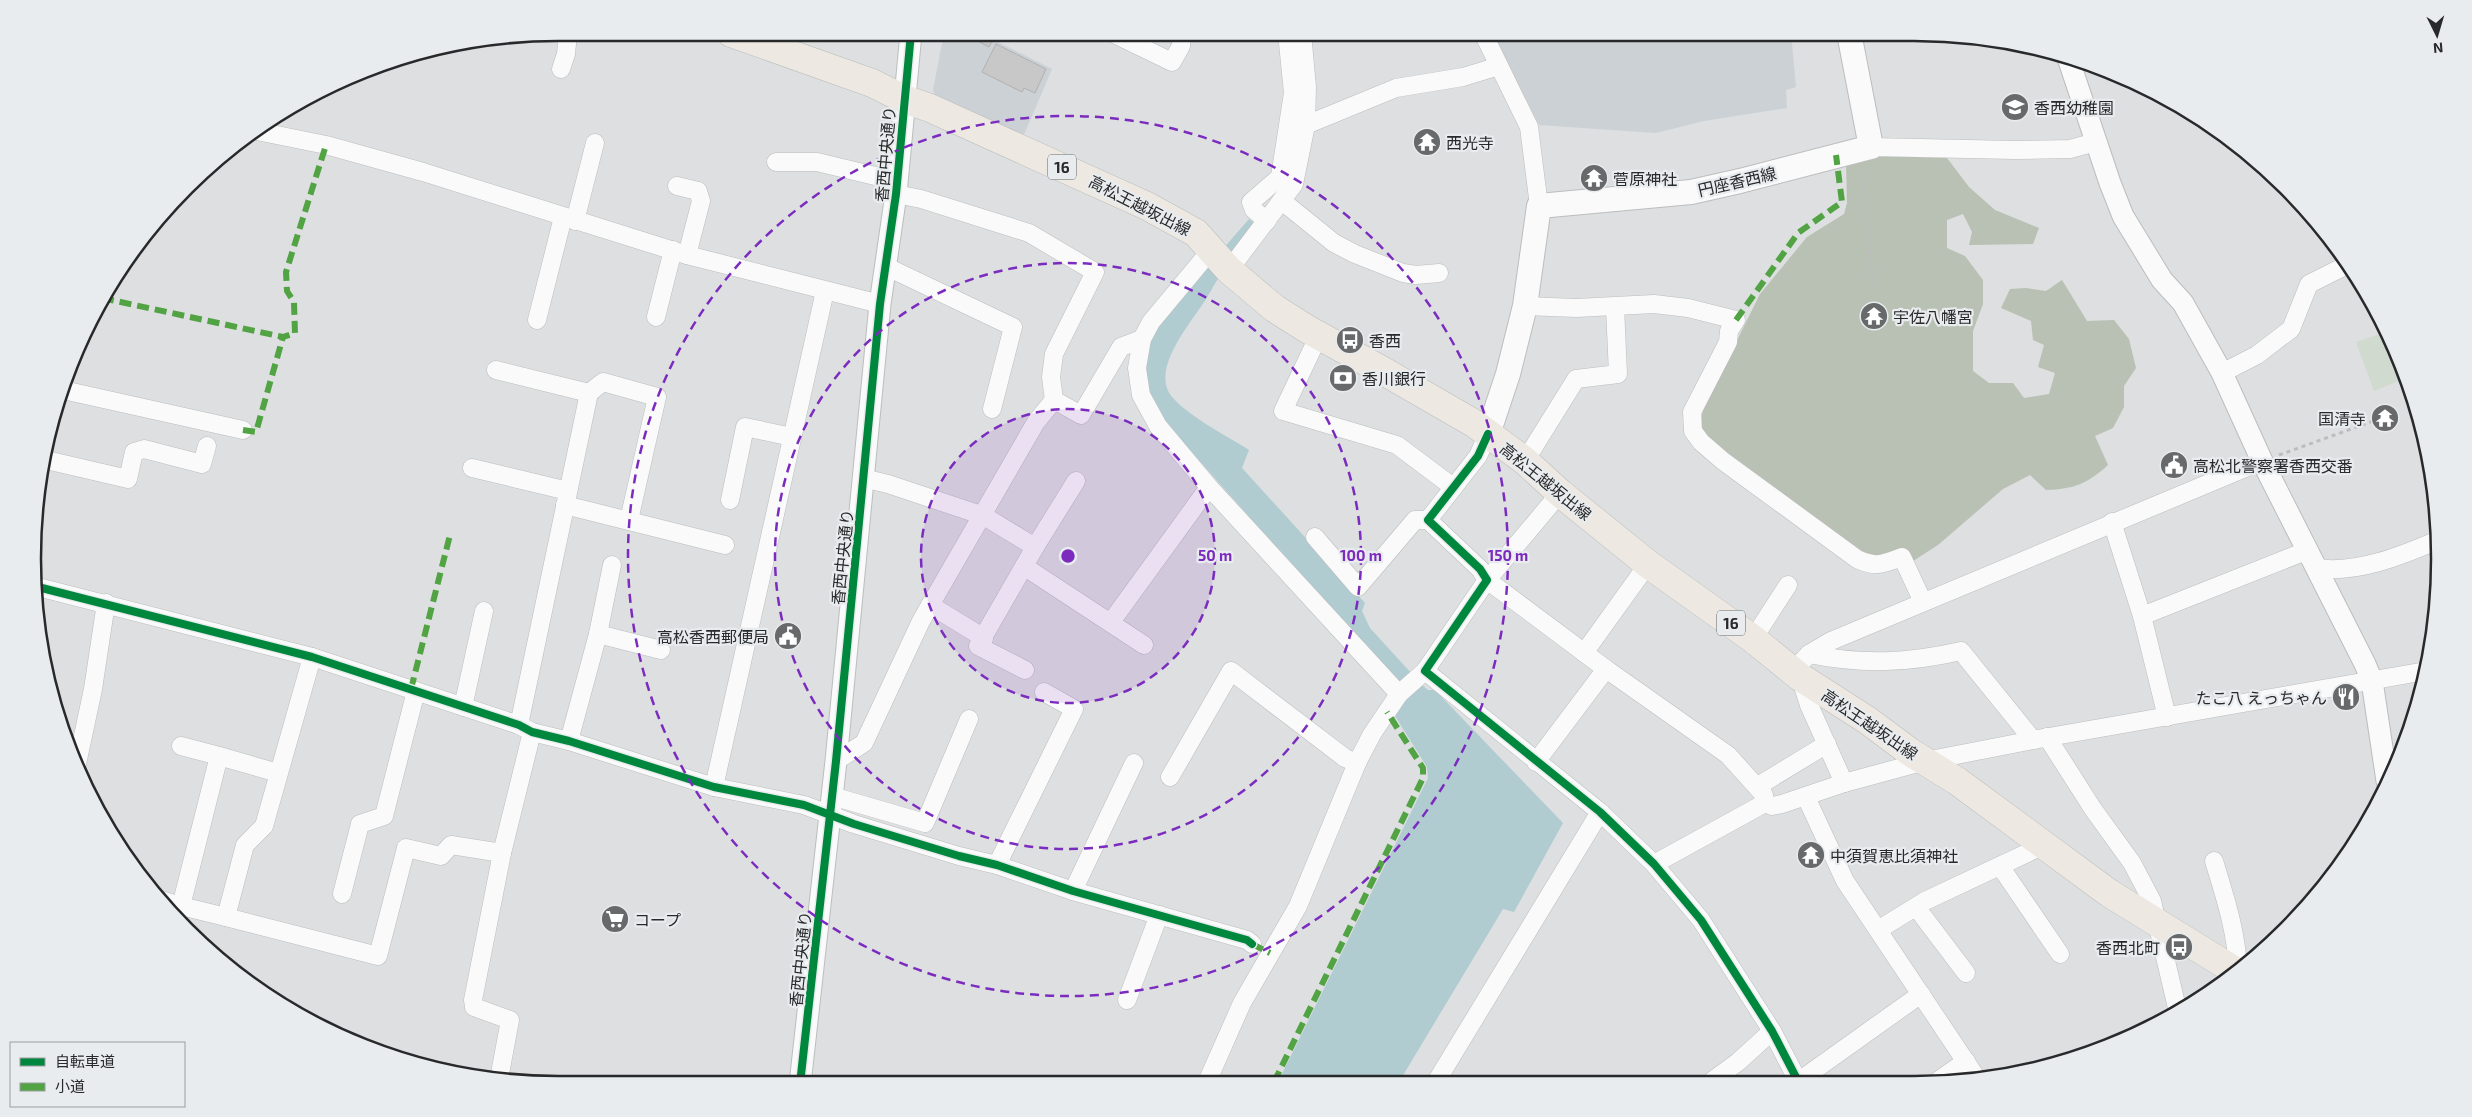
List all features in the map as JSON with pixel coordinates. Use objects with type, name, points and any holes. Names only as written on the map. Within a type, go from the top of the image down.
[{"type":"main road","name":"高松王越坂出線","points":[[757,41],[872,83],[904,99],[995,136],[1146,206],[1196,233],[1220,260],[1274,308],[1393,376],[1488,434],[1525,461],[1560,493],[1648,564],[1753,639],[1801,667],[1867,720],[1925,762],[1957,782],[2109,893],[2230,967]]},
{"type":"main road","points":[[1850,41],[1866,147]]},
{"type":"main road","name":"円座香西線","points":[[1539,206],[1691,192],[1797,167],[1866,147]]},
{"type":"main road","points":[[1488,434],[1508,374],[1525,306],[1539,206]]},
{"type":"street","points":[[561,69],[566,54],[567,41]]},
{"type":"street","name":"香西中央通り","points":[[801,1076],[836,761],[880,304],[896,188],[910,41]]},
{"type":"street","points":[[1130,41],[1172,62],[1181,46],[1181,41]]},
{"type":"street","points":[[1288,41],[1293,93],[1288,176],[1294,184],[1282,201],[1260,216],[1220,260],[1151,322],[1142,339],[1137,368],[1141,395],[1158,426],[1209,487],[1400,693]]},
{"type":"street","points":[[1260,216],[1251,202],[1288,176],[1306,125],[1307,87],[1303,41]]},
{"type":"street","points":[[1487,41],[1529,127],[1539,206]]},
{"type":"street","points":[[1306,125],[1396,88],[1463,77],[1499,66]]},
{"type":"street","points":[[2071,66],[2096,142],[2124,216],[2162,280],[2183,303],[2222,373],[2262,461],[2372,680],[2385,769]]},
{"type":"street","points":[[265,133],[326,146],[414,170],[680,253],[880,304]]},
{"type":"street","points":[[537,320],[595,142]]},
{"type":"street","points":[[1866,147],[2015,150],[2070,149],[2096,142]]},
{"type":"street","points":[[776,162],[817,162],[896,188],[921,199],[1029,233],[1095,272],[1054,354],[1051,378],[1054,400],[1036,422],[999,485],[984,516],[930,605],[864,743],[836,761]]},
{"type":"street","points":[[656,317],[701,201],[698,191],[677,186]]},
{"type":"street","points":[[1282,201],[1334,243],[1354,254],[1403,273],[1416,275],[1439,273]]},
{"type":"street","points":[[885,266],[1013,327],[992,409]]},
{"type":"street","points":[[2222,373],[2257,355],[2291,330],[2309,284],[2342,268]]},
{"type":"street","points":[[714,787],[825,291]]},
{"type":"street","points":[[1525,306],[1614,307],[1654,304],[1688,308],[1736,320],[1729,331],[1728,342],[1692,412],[1693,431],[1723,461],[1857,559],[1870,565],[1881,564],[1902,557],[1923,602]]},
{"type":"street","points":[[1525,461],[1576,379],[1618,374],[1614,307]]},
{"type":"street","points":[[1319,335],[1284,411],[1397,445],[1453,487]]},
{"type":"street","points":[[1054,400],[1081,415],[1121,347],[1142,339]]},
{"type":"street","points":[[496,370],[588,393]]},
{"type":"street","points":[[500,1072],[510,1020],[474,1007],[473,1000],[588,393],[603,382],[657,396],[629,520]]},
{"type":"street","points":[[69,391],[243,430]]},
{"type":"street","points":[[730,500],[745,427],[792,437]]},
{"type":"street","points":[[1428,520],[1478,456],[1488,434]]},
{"type":"street","points":[[51,461],[128,479],[134,452],[144,449],[202,464],[207,446]]},
{"type":"street","points":[[1801,667],[1831,641],[2112,522],[2262,461]]},
{"type":"street","points":[[472,468],[629,520],[725,545]]},
{"type":"street","points":[[863,478],[888,484],[984,516],[1035,548]]},
{"type":"street","points":[[1025,670],[978,646],[1076,481]]},
{"type":"street","points":[[1111,622],[1209,487]]},
{"type":"street","points":[[1210,1076],[1242,1003],[1298,906],[1357,763],[1372,734],[1400,693],[1421,674],[1487,580],[1560,493]]},
{"type":"street","points":[[1315,537],[1358,586],[1415,520],[1428,520],[1480,569],[1487,580],[1606,669],[1728,755],[1758,786],[1764,794],[1765,803]]},
{"type":"street","points":[[2112,522],[2142,616],[2167,717]]},
{"type":"street","points":[[2311,559],[2329,570],[2362,566],[2431,543]]},
{"type":"street","points":[[2142,616],[2311,559]]},
{"type":"street","points":[[569,741],[598,634],[612,564]]},
{"type":"street","points":[[1584,653],[1648,564]]},
{"type":"street","points":[[1025,567],[1144,645]]},
{"type":"street","points":[[1753,639],[1788,585]]},
{"type":"street","points":[[42,588],[312,657],[526,728],[714,787],[804,805],[831,805],[925,823],[969,719]]},
{"type":"street","points":[[80,752],[93,689],[106,603]]},
{"type":"street","points":[[930,605],[984,638]]},
{"type":"street","points":[[463,707],[484,611]]},
{"type":"street","points":[[598,634],[661,650]]},
{"type":"street","points":[[1801,667],[1833,659],[1880,662],[1922,660],[1961,651],[2040,738],[2132,863],[2152,901],[2176,1004]]},
{"type":"street","points":[[226,917],[245,845],[264,826],[312,657]]},
{"type":"street","points":[[1801,667],[1809,705],[1844,782]]},
{"type":"street","points":[[1536,762],[1606,669]]},
{"type":"street","points":[[1170,777],[1231,670],[1346,758],[1357,763]]},
{"type":"street","points":[[1765,803],[1772,806],[1806,797],[1844,782],[1925,762],[2040,738],[2418,673]]},
{"type":"street","points":[[1421,674],[1600,812],[1654,864],[1701,920],[1772,1031],[1796,1076]]},
{"type":"street","points":[[342,894],[360,824],[384,816],[416,690]]},
{"type":"street","points":[[997,865],[1074,709],[1044,692]]},
{"type":"street","points":[[1758,786],[1827,744]]},
{"type":"street","points":[[181,746],[278,773]]},
{"type":"street","points":[[181,906],[219,756]]},
{"type":"street","points":[[1073,891],[1134,763]]},
{"type":"street","points":[[1806,797],[1845,881],[1973,1072]]},
{"type":"street","points":[[1654,864],[1765,803]]},
{"type":"street","points":[[831,805],[960,856],[997,865],[1073,891],[1246,940],[1252,944]]},
{"type":"street","points":[[1440,1076],[1600,812]]},
{"type":"street","points":[[174,904],[378,956],[406,848],[441,856],[451,845],[502,853]]},
{"type":"street","points":[[1878,930],[1916,907],[2044,845]]},
{"type":"street","points":[[2214,861],[2232,922],[2238,950],[2238,961]]},
{"type":"street","points":[[2000,866],[2060,954]]},
{"type":"street","points":[[1916,907],[1966,973]]},
{"type":"street","points":[[1127,1000],[1159,915]]},
{"type":"street","points":[[1804,1076],[1921,994]]},
{"type":"street","points":[[1719,1076],[1738,1062],[1772,1031]]},
{"type":"street","points":[[1947,1075],[1966,1061]]},
{"type":"path","points":[[1866,147],[1873,290]]},
{"type":"path","points":[[2262,461],[2379,420]]},
{"type":"shaded area","points":[[942,41],[996,41],[1052,69],[1023,137],[937,100],[933,90]]},
{"type":"shaded area","points":[[1496,41],[1792,41],[1796,87],[1786,90],[1787,108],[1704,121],[1656,133],[1539,125]]},
{"type":"shaded area","points":[[2379,334],[2399,381],[2374,391],[2356,342]]},
{"type":"green space","points":[[1885,156],[1947,158],[1969,187],[1995,210],[2039,228],[2033,244],[1969,245],[1972,232],[1963,214],[1947,220],[1947,248],[1965,256],[1983,280],[1983,304],[1973,331],[1973,371],[1989,383],[2013,383],[2024,398],[2049,394],[2055,373],[2038,367],[2044,345],[2033,340],[2031,321],[2001,308],[2010,289],[2026,288],[2046,291],[2062,280],[2087,321],[2114,320],[2129,339],[2136,368],[2124,386],[2124,407],[2113,428],[2095,436],[2108,465],[2087,481],[2065,488],[2046,490],[2030,475],[2003,489],[1938,545],[1913,561],[1874,558],[1852,549],[1700,432],[1703,409],[1760,294],[1807,237],[1844,214],[1847,203],[1846,164]]},
{"type":"water","points":[[1249,219],[1254,223],[1176,344],[1169,359],[1166,373],[1167,386],[1173,398],[1189,413],[1249,450],[1242,468],[1365,603],[1362,611],[1370,628],[1422,685],[1428,690],[1435,690],[1563,823],[1514,912],[1503,909],[1403,1076],[1281,1076],[1428,778],[1427,767],[1395,716],[1409,696],[1163,419],[1148,388],[1144,366],[1148,343],[1166,315]]},
{"type":"building","points":[[978,41],[992,41],[989,47]]},
{"type":"building","points":[[996,44],[1046,69],[1035,93],[1024,88],[1022,92],[982,72]]},
{"type":"marked path","points":[[111,300],[283,337],[295,333],[294,302],[287,291],[286,272],[326,145]]},
{"type":"marked path","points":[[1736,320],[1798,233],[1842,202],[1836,155]]},
{"type":"marked path","points":[[243,430],[256,432],[283,337]]},
{"type":"marked path","points":[[411,689],[450,535]]},
{"type":"marked path","points":[[1277,1076],[1423,778],[1423,768],[1387,712]]},
{"type":"marked path","points":[[1252,944],[1270,953]]},
{"type":"cycle path","points":[[801,1076],[836,761],[880,304],[896,194],[910,41]]},
{"type":"cycle path","points":[[1488,434],[1478,456],[1428,520],[1480,569],[1487,580],[1425,671],[1600,812],[1654,864],[1701,920],[1772,1031],[1795,1076]]},
{"type":"cycle path","points":[[42,588],[312,657],[519,725],[532,732],[569,741],[714,787],[804,805],[854,824],[959,856],[997,865],[1073,891],[1247,940],[1252,944]]},
{"type":"place","name":"香西幼稚園","points":[[2015,107]]},
{"type":"place","name":"西光寺","points":[[1427,142]]},
{"type":"place","name":"菅原神社","points":[[1594,178]]},
{"type":"place","name":"宇佐八幡宮","points":[[1874,316]]},
{"type":"place","name":"香西","points":[[1350,340]]},
{"type":"place","name":"香川銀行","points":[[1343,378]]},
{"type":"place","name":"国清寺","points":[[2385,418]]},
{"type":"place","name":"高松北警察署香西交番","points":[[2174,465]]},
{"type":"place","name":"高松香西郵便局","points":[[788,636]]},
{"type":"place","name":"たこ八 えっちゃん","points":[[2346,697]]},
{"type":"place","name":"中須賀恵比須神社","points":[[1811,855]]},
{"type":"place","name":"コープ","points":[[615,919]]},
{"type":"place","name":"香西北町","points":[[2179,947]]}]
